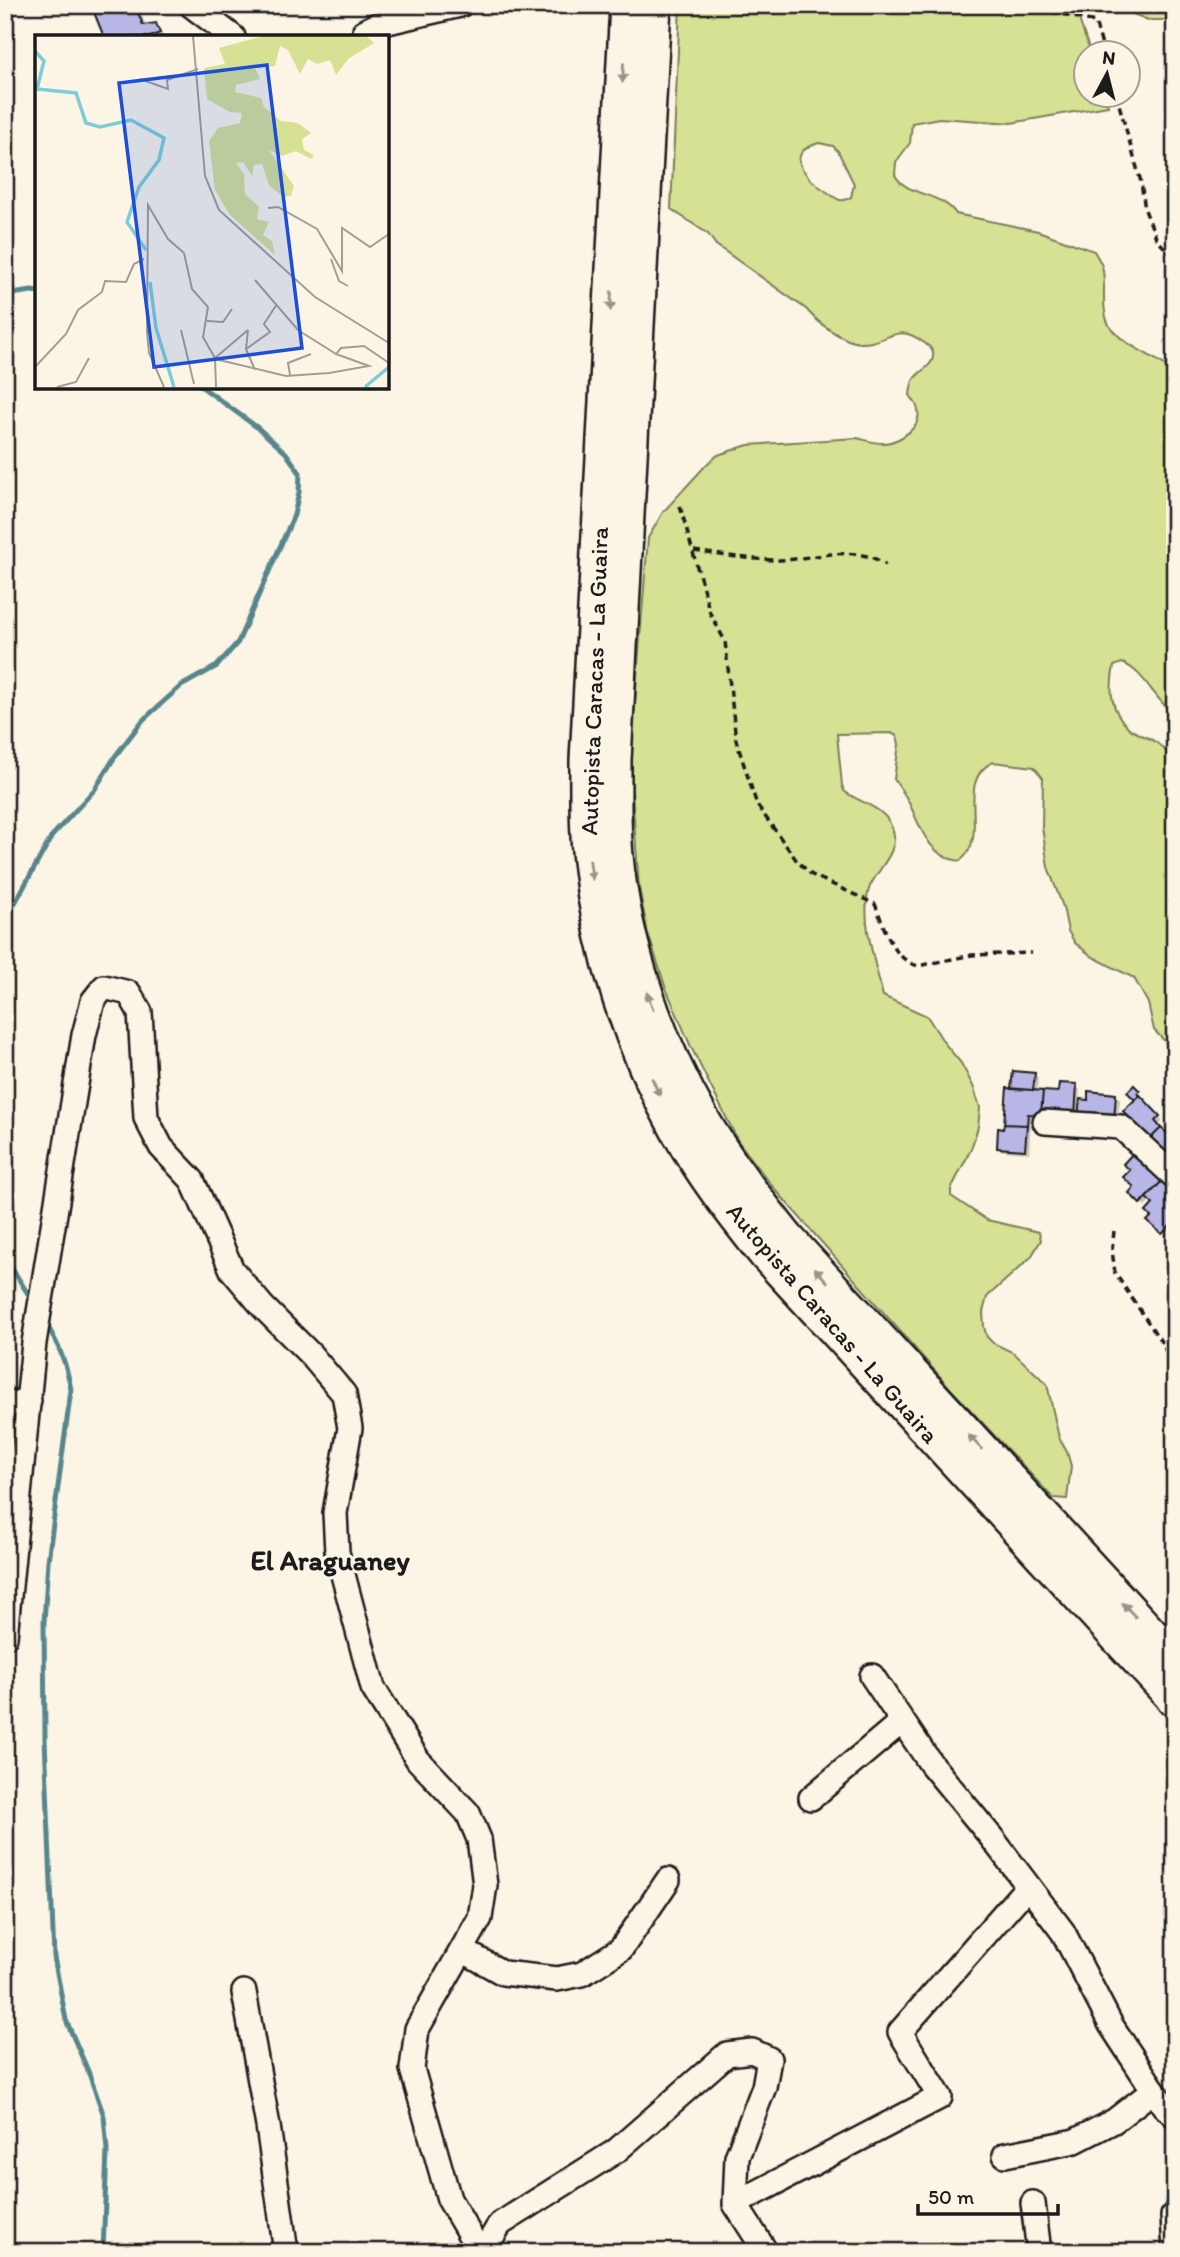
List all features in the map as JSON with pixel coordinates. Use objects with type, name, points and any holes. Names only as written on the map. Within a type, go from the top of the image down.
[{"type":"highway","name":"Autopista Caracas - La Guaira","points":[[627,5],[586,811],[589,860],[598,914],[623,1006],[641,1056],[678,1132],[766,1255],[1175,1700]]},
{"type":"highway","name":"Autopista Caracas - La Guaira","points":[[654,5],[614,760],[616,857],[627,920],[648,997],[666,1045],[701,1118],[767,1213],[1175,1660]]},
{"type":"street","points":[[191,5],[230,35]]},
{"type":"street","points":[[365,35],[365,31],[379,23],[460,5]]},
{"type":"street","points":[[5,1637],[34,1343],[83,1035],[93,1001],[104,987],[129,993],[140,1012],[146,1118],[161,1147],[192,1180],[232,1270],[344,1394],[350,1428],[335,1513],[337,1552],[373,1688],[418,1760],[467,1813],[479,1839],[485,1885],[480,1918],[417,2029],[412,2069],[449,2199],[474,2242],[484,2251],[500,2224],[616,2151],[727,2054],[752,2051],[769,2059],[764,2087],[737,2157],[735,2204],[766,2252]]},
{"type":"street","points":[[1045,1122],[1121,1127],[1175,1177]]},
{"type":"street","points":[[5,1404],[29,1401]]},
{"type":"street","points":[[872,1676],[931,1764],[992,1838],[1063,1932],[1111,2025],[1164,2106],[1175,2116]]},
{"type":"street","points":[[811,1798],[901,1722]]},
{"type":"street","points":[[462,1950],[503,1973],[557,1979],[582,1974],[621,1949],[668,1880]]},
{"type":"street","points":[[735,2204],[940,2097],[900,2032],[1028,1886]]},
{"type":"street","points":[[244,1992],[268,2126],[286,2252]]},
{"type":"street","points":[[1005,2155],[1075,2141],[1114,2121],[1154,2090]]},
{"type":"street","points":[[1033,2203],[1039,2252]]},
{"type":"street","points":[[1173,2216],[1175,2252]]},
{"type":"path","points":[[1004,5],[1032,7],[1095,22],[1100,38]]},
{"type":"path","points":[[1120,108],[1140,182],[1144,210],[1157,240],[1175,258]]},
{"type":"path","points":[[680,506],[710,612],[725,640],[736,740],[743,768],[757,805],[797,861],[812,875],[875,904],[900,958],[912,964],[918,966],[972,955],[1031,953]]},
{"type":"path","points":[[694,551],[750,559],[783,560],[847,553],[874,556],[886,565]]},
{"type":"path","points":[[1114,1231],[1112,1250],[1115,1273],[1162,1343],[1175,1370]]},
{"type":"green space","points":[[680,5],[1090,5],[1077,13],[1085,38],[1072,38],[1072,108],[1097,108],[1011,123],[939,118],[912,123],[910,143],[896,162],[895,175],[900,182],[942,202],[956,214],[1038,231],[1094,251],[1102,266],[1105,311],[1109,325],[1122,339],[1175,373],[1175,714],[1161,702],[1137,673],[1122,663],[1114,666],[1112,699],[1118,714],[1132,730],[1157,743],[1175,760],[1175,1052],[1154,1030],[1148,1003],[1134,978],[1093,957],[1075,943],[1068,931],[1063,907],[1048,867],[1042,827],[1043,778],[1034,767],[993,762],[981,771],[975,782],[973,795],[973,838],[969,850],[960,861],[948,858],[932,846],[894,779],[899,744],[897,736],[891,733],[837,734],[844,791],[879,811],[890,823],[893,831],[890,854],[869,889],[866,914],[883,996],[927,1016],[961,1063],[980,1107],[978,1127],[971,1149],[951,1189],[951,1196],[987,1220],[1039,1232],[1041,1240],[1031,1257],[987,1297],[983,1312],[984,1327],[987,1337],[993,1343],[1014,1353],[1047,1384],[1059,1438],[1071,1466],[1067,1499],[1053,1498],[950,1388],[773,1187],[738,1141],[691,1047],[665,986],[647,930],[639,887],[630,764],[648,538],[663,512],[718,455],[748,445],[857,438],[885,443],[904,436],[914,427],[918,416],[917,406],[910,395],[912,383],[933,358],[930,347],[906,333],[861,343],[839,335],[716,245],[708,234],[671,209]],"holes":[[[819,143],[833,146],[854,184],[851,197],[845,200],[836,198],[814,183],[799,161],[807,148]]]},
{"type":"green space","points":[[1111,5],[1175,5],[1175,20],[1148,20]]},
{"type":"building","points":[[91,5],[135,5],[143,25],[156,23],[160,33],[155,35],[103,35]]},
{"type":"building","points":[[1013,1071],[1035,1073],[1033,1090],[1011,1089]]},
{"type":"building","points":[[1059,1083],[1077,1084],[1075,1116],[1041,1113],[1043,1091],[1058,1092]]},
{"type":"building","points":[[1134,1085],[1140,1091],[1135,1100],[1127,1092]]},
{"type":"building","points":[[1007,1088],[1043,1091],[1041,1115],[1028,1114],[1027,1125],[1004,1124]]},
{"type":"building","points":[[1088,1091],[1116,1094],[1114,1120],[1078,1116],[1080,1099],[1088,1100]]},
{"type":"building","points":[[1140,1095],[1160,1116],[1155,1121],[1161,1128],[1150,1139],[1123,1111]]},
{"type":"building","points":[[1004,1124],[1027,1125],[1025,1150],[997,1148],[998,1128],[1003,1129]]},
{"type":"building","points":[[1161,1128],[1168,1134],[1175,1129],[1175,1164],[1150,1139]]},
{"type":"building","points":[[1134,1152],[1163,1180],[1140,1204],[1129,1193],[1134,1187],[1123,1177],[1130,1170],[1123,1164]]},
{"type":"building","points":[[1163,1180],[1175,1190],[1175,1221],[1162,1234],[1147,1221],[1151,1217],[1146,1212],[1153,1204],[1146,1198]]},
{"type":"waterway","points":[[5,295],[35,292]]},
{"type":"waterway","points":[[5,921],[52,836],[95,789],[116,755],[143,720],[181,686],[217,666],[238,642],[294,515],[300,473],[286,453],[258,428],[203,388]]},
{"type":"waterway","points":[[5,1257],[33,1302]]},
{"type":"waterway","points":[[45,1322],[62,1355],[71,1390],[48,1561],[44,1622],[45,1739],[54,1957],[66,2020],[104,2116],[107,2150],[103,2252]]},
{"type":"district","name":"El Araguaney","points":[[330,1560]]}]
